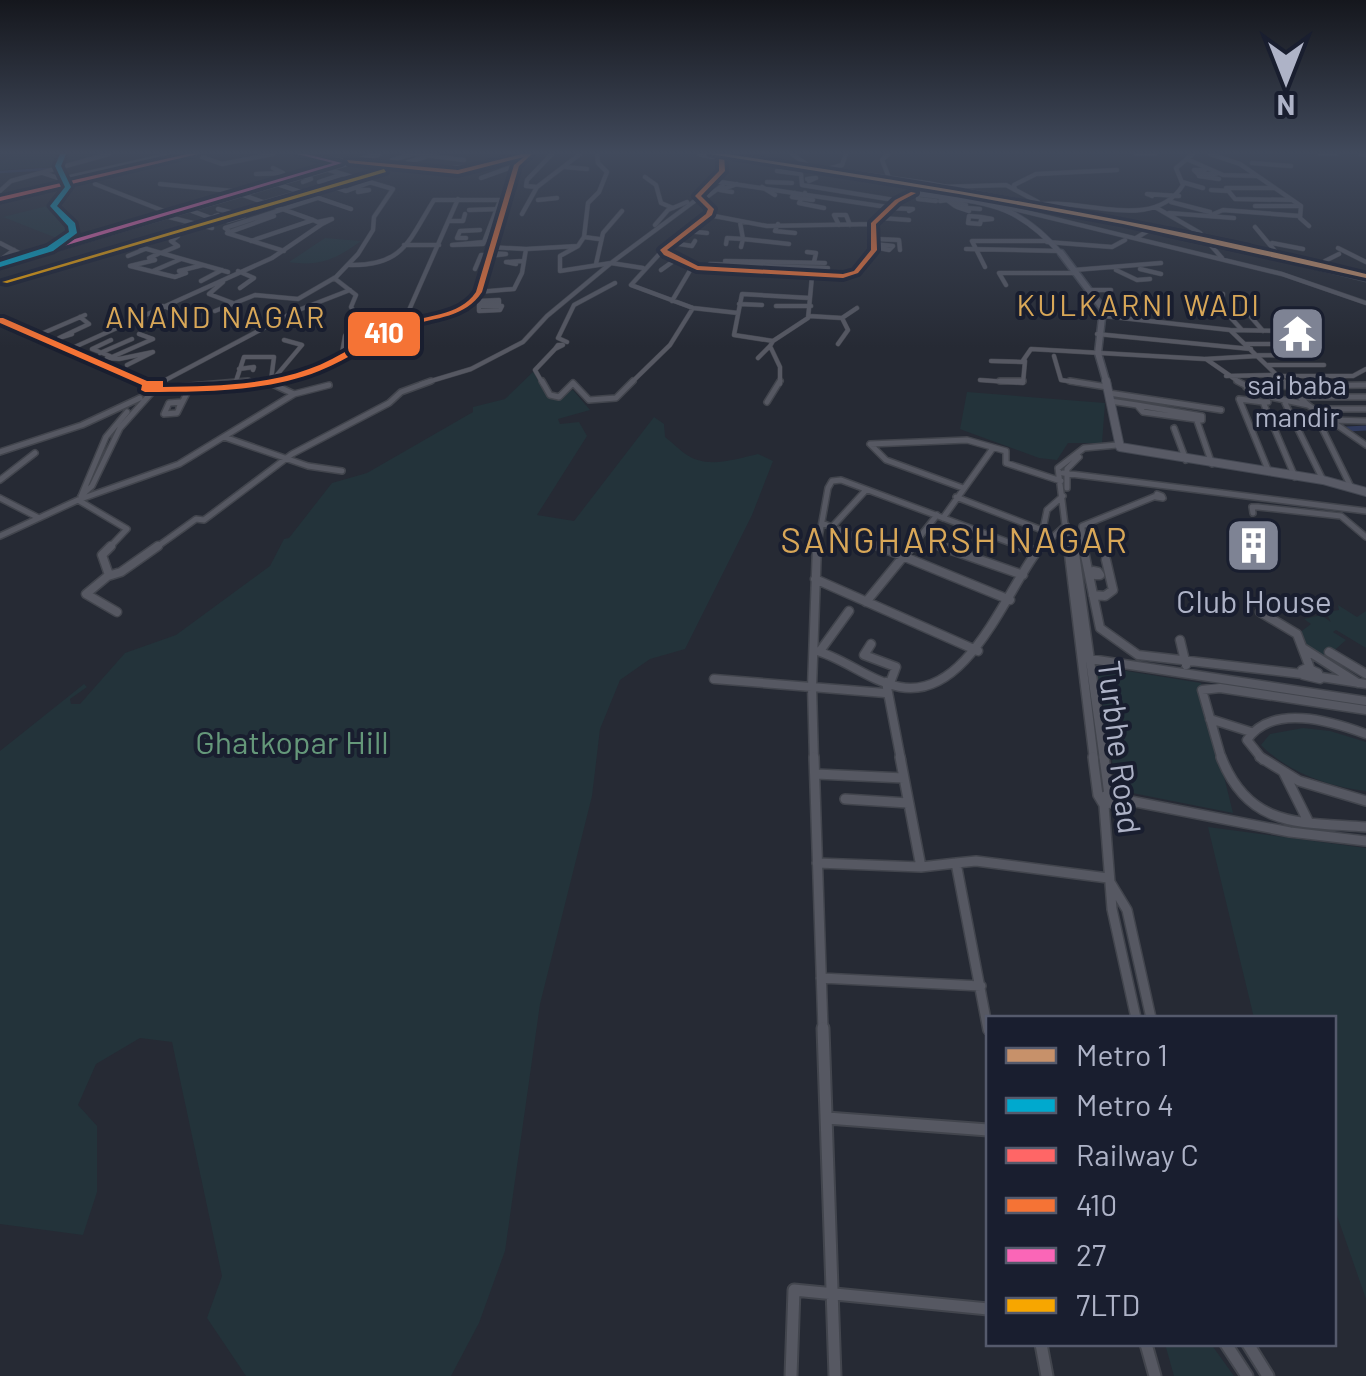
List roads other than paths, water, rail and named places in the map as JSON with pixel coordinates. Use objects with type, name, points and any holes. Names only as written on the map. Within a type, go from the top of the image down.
[{"type":"main road","points":[[0,263],[165,218]]},
{"type":"main road","points":[[0,263],[165,218]]},
{"type":"main road","points":[[1024,218],[1076,271],[1104,316],[1098,334],[1098,353],[1112,406],[1116,447]]},
{"type":"main road","points":[[1102,218],[1168,231]]},
{"type":"main road","points":[[1250,247],[1325,262],[1365,275],[1250,247]]},
{"type":"main road","points":[[1116,447],[1323,480],[1365,494]]},
{"type":"main road","points":[[1116,447],[1296,477],[1365,494]]},
{"type":"street","points":[[177,218],[212,228]]},
{"type":"street","points":[[211,219],[237,218]]},
{"type":"street","points":[[237,226],[255,218]]},
{"type":"street","points":[[237,226],[257,218]]},
{"type":"street","points":[[313,218],[318,221]]},
{"type":"street","points":[[216,311],[255,296],[295,300],[334,278],[350,265],[373,230],[374,218]]},
{"type":"street","points":[[350,265],[370,267],[397,260],[422,218]]},
{"type":"street","points":[[402,326],[451,218]]},
{"type":"street","points":[[490,252],[496,218]]},
{"type":"street","points":[[476,305],[498,218]]},
{"type":"street","points":[[586,218],[584,237],[578,246],[558,260],[560,271],[595,260],[644,268]]},
{"type":"street","points":[[595,260],[599,240],[611,218]]},
{"type":"street","points":[[638,242],[662,218]]},
{"type":"street","points":[[117,612],[86,594],[91,586],[121,572],[196,519],[204,520],[280,458],[389,403],[393,396],[476,366],[529,338],[546,316],[608,272],[611,263],[671,218]]},
{"type":"street","points":[[705,218],[644,268],[631,286],[693,308],[738,313]]},
{"type":"street","points":[[717,218],[730,223],[742,241]]},
{"type":"street","points":[[809,227],[812,218]]},
{"type":"street","points":[[836,218],[840,226]]},
{"type":"street","points":[[847,218],[850,225]]},
{"type":"street","points":[[1049,218],[1318,284],[1366,303]]},
{"type":"street","points":[[1136,218],[1140,226]]},
{"type":"street","points":[[1177,218],[1200,233],[1222,259]]},
{"type":"street","points":[[1303,218],[1309,226]]},
{"type":"street","points":[[881,219],[901,222]]},
{"type":"street","points":[[294,220],[318,221]]},
{"type":"street","points":[[718,227],[718,222],[809,227],[909,220]]},
{"type":"street","points":[[68,350],[284,250],[314,230],[318,221]]},
{"type":"street","points":[[254,242],[318,221]]},
{"type":"street","points":[[177,266],[140,247],[188,224]]},
{"type":"street","points":[[726,244],[722,245],[758,235],[768,224]]},
{"type":"street","points":[[778,224],[775,231],[795,233]]},
{"type":"street","points":[[709,265],[826,277],[848,274],[866,262],[874,243],[873,224]]},
{"type":"street","points":[[237,226],[254,242],[284,250]]},
{"type":"street","points":[[464,226],[492,226]]},
{"type":"street","points":[[1254,227],[1275,251]]},
{"type":"street","points":[[1136,238],[1150,228]]},
{"type":"street","points":[[480,230],[461,231],[458,238],[490,252]]},
{"type":"street","points":[[687,231],[704,231]]},
{"type":"street","points":[[900,250],[901,232]]},
{"type":"street","points":[[152,271],[178,246],[171,241],[178,236],[167,234]]},
{"type":"street","points":[[966,236],[984,234],[1112,246],[1126,240]]},
{"type":"street","points":[[306,235],[319,237]]},
{"type":"street","points":[[265,247],[276,242],[269,237]]},
{"type":"street","points":[[584,237],[599,240]]},
{"type":"street","points":[[985,266],[972,241],[1045,239]]},
{"type":"street","points":[[154,240],[162,242]]},
{"type":"street","points":[[678,242],[691,246],[694,240]]},
{"type":"street","points":[[874,243],[900,240]]},
{"type":"street","points":[[1009,240],[1016,250]]},
{"type":"street","points":[[742,241],[789,244]]},
{"type":"street","points":[[490,252],[454,242],[452,245],[482,245],[490,252]]},
{"type":"street","points":[[1296,255],[1308,242]]},
{"type":"street","points":[[1272,243],[1303,249]]},
{"type":"street","points":[[0,245],[24,256]]},
{"type":"street","points":[[404,245],[490,252],[578,246]]},
{"type":"street","points":[[128,256],[147,249]]},
{"type":"street","points":[[110,340],[92,349],[153,386],[189,389],[301,375],[402,326],[476,305],[517,287],[526,249]]},
{"type":"street","points":[[664,250],[692,267],[828,268]]},
{"type":"street","points":[[966,250],[1059,251]]},
{"type":"street","points":[[0,263],[10,256],[10,251]]},
{"type":"street","points":[[570,251],[582,253]]},
{"type":"street","points":[[1325,262],[1338,251],[1366,262]]},
{"type":"street","points":[[475,269],[481,255],[490,252]]},
{"type":"street","points":[[803,262],[806,253],[816,253],[814,262]]},
{"type":"street","points":[[201,281],[225,271],[182,259],[164,257],[130,266],[178,277],[186,268],[203,265]]},
{"type":"street","points":[[508,257],[523,259]]},
{"type":"street","points":[[516,264],[506,262],[523,259]]},
{"type":"street","points":[[661,270],[675,260]]},
{"type":"street","points":[[720,261],[830,264],[826,277]]},
{"type":"street","points":[[1006,285],[1000,273],[1048,274],[1161,263]]},
{"type":"street","points":[[709,265],[715,279]]},
{"type":"street","points":[[363,277],[370,267]]},
{"type":"street","points":[[672,301],[692,267]]},
{"type":"street","points":[[1112,268],[1139,281],[1150,279]]},
{"type":"street","points":[[1135,268],[1161,274]]},
{"type":"street","points":[[238,271],[254,278],[240,288]]},
{"type":"street","points":[[846,282],[848,274]]},
{"type":"street","points":[[1048,274],[1058,287]]},
{"type":"street","points":[[758,358],[808,317],[812,276]]},
{"type":"street","points":[[334,278],[356,296],[351,307],[357,316],[345,336],[342,353]]},
{"type":"street","points":[[224,280],[209,294],[233,303]]},
{"type":"street","points":[[615,283],[574,306],[558,338],[567,342],[554,348],[535,370],[550,395],[559,397],[573,384],[589,400],[616,398],[670,345],[693,308]]},
{"type":"street","points":[[667,285],[681,286]]},
{"type":"street","points":[[80,497],[97,456],[153,386],[296,311],[350,290]]},
{"type":"street","points":[[1090,290],[1111,290]]},
{"type":"street","points":[[494,295],[502,299],[504,293]]},
{"type":"street","points":[[772,343],[734,335],[742,294],[812,298]]},
{"type":"street","points":[[1223,294],[1221,307],[1242,330]]},
{"type":"street","points":[[564,304],[574,306]]},
{"type":"street","points":[[739,304],[762,305]]},
{"type":"street","points":[[164,306],[184,314]]},
{"type":"street","points":[[776,306],[811,306]]},
{"type":"street","points":[[798,316],[842,318],[857,308]]},
{"type":"street","points":[[34,337],[83,316],[88,326]]},
{"type":"street","points":[[1104,316],[1230,330],[1281,331]]},
{"type":"street","points":[[838,344],[848,330],[842,318]]},
{"type":"street","points":[[1251,318],[1263,330]]},
{"type":"street","points":[[0,320],[68,350],[119,362],[145,351],[153,352],[127,365]]},
{"type":"street","points":[[736,322],[746,323]]},
{"type":"street","points":[[72,334],[102,324]]},
{"type":"street","points":[[1230,330],[1311,407],[1366,446]]},
{"type":"street","points":[[1098,334],[1310,356]]},
{"type":"street","points":[[105,358],[133,340],[105,358]]},
{"type":"street","points":[[270,380],[302,346],[284,340]]},
{"type":"street","points":[[767,402],[778,391],[781,376],[772,343]]},
{"type":"street","points":[[980,380],[1023,384],[1025,361],[1031,349],[1205,358],[1291,344]]},
{"type":"street","points":[[236,384],[244,357],[272,356],[270,380]]},
{"type":"street","points":[[1054,356],[1061,380],[1221,410]]},
{"type":"street","points":[[1205,358],[1226,376],[1272,400],[1311,407],[1366,409]]},
{"type":"street","points":[[991,361],[1025,361]]},
{"type":"street","points":[[1266,365],[1324,365]]},
{"type":"street","points":[[239,368],[254,366]]},
{"type":"street","points":[[1226,376],[1353,376],[1366,369]]},
{"type":"street","points":[[270,380],[294,394]]},
{"type":"street","points":[[1246,387],[1366,385]]},
{"type":"street","points":[[0,536],[80,497],[179,464],[294,394],[330,386]]},
{"type":"street","points":[[179,408],[189,389]]},
{"type":"street","points":[[1300,397],[1366,397]]},
{"type":"street","points":[[1268,472],[1238,399],[1272,400]]},
{"type":"street","points":[[1263,402],[1296,477]]},
{"type":"street","points":[[0,452],[138,403]]},
{"type":"street","points":[[1286,403],[1323,480]]},
{"type":"street","points":[[1112,406],[1137,405],[1202,416],[1197,421],[1212,464]]},
{"type":"street","points":[[1330,420],[1366,420]]},
{"type":"street","points":[[1319,422],[1351,487]]},
{"type":"street","points":[[80,497],[98,474],[116,428]]},
{"type":"street","points":[[1174,428],[1186,460]]},
{"type":"street","points":[[224,437],[280,458],[342,471]]},
{"type":"street","points":[[963,488],[886,460],[870,444],[967,440],[1007,453],[1006,463],[1156,491]]},
{"type":"street","points":[[1163,442],[1166,456]]},
{"type":"street","points":[[1062,475],[1090,450],[1116,447]]},
{"type":"street","points":[[866,602],[994,448]]},
{"type":"street","points":[[0,480],[35,454]]},
{"type":"street","points":[[97,456],[106,456]]},
{"type":"street","points":[[88,475],[98,474]]},
{"type":"street","points":[[1062,475],[1074,571]]},
{"type":"street","points":[[1062,475],[1074,571]]},
{"type":"street","points":[[827,525],[832,481],[1036,552]]},
{"type":"street","points":[[1362,683],[1138,654],[1100,628],[1082,526],[1156,491],[1173,488],[1366,513]]},
{"type":"street","points":[[835,1376],[812,687],[817,650],[815,580],[817,538],[866,490]]},
{"type":"street","points":[[714,679],[812,687],[906,688],[929,684],[978,651],[1036,552],[1047,510],[1063,496]]},
{"type":"street","points":[[80,497],[127,529],[102,554],[108,576]]},
{"type":"street","points":[[956,497],[1043,534],[1066,525]]},
{"type":"street","points":[[0,498],[37,517]]},
{"type":"street","points":[[1253,513],[1252,507],[1293,506],[1348,518],[1366,537]]},
{"type":"street","points":[[827,525],[1010,600]]},
{"type":"street","points":[[940,546],[1023,575]]},
{"type":"street","points":[[1093,595],[1106,596],[1113,590],[1106,560]]},
{"type":"street","points":[[1074,571],[1091,573]]},
{"type":"street","name":"Turbhe Road","points":[[1074,571],[1104,799],[1108,878],[1136,1016]]},
{"type":"street","points":[[815,580],[978,651]]},
{"type":"street","points":[[817,650],[849,611]]},
{"type":"street","points":[[1260,612],[1296,634],[1303,648],[1306,673],[1318,696]]},
{"type":"street","points":[[1180,640],[1188,674]]},
{"type":"street","points":[[871,644],[864,655],[896,667],[887,686],[921,868]]},
{"type":"street","points":[[1303,648],[1362,683]]},
{"type":"street","points":[[817,650],[887,686]]},
{"type":"street","points":[[1329,652],[1366,674]]},
{"type":"street","points":[[1086,658],[1318,696],[1366,710]]},
{"type":"street","points":[[1318,696],[1320,679]]},
{"type":"street","points":[[1366,702],[1208,687],[1202,690],[1232,786],[1258,810],[1274,818],[1366,827]]},
{"type":"street","points":[[1210,719],[1251,732]]},
{"type":"street","points":[[1366,734],[1327,722],[1297,719],[1271,722],[1251,732],[1247,740],[1251,749],[1284,772],[1333,794],[1366,801]]},
{"type":"street","points":[[1284,772],[1308,821]]},
{"type":"street","points":[[816,774],[904,778]]},
{"type":"street","points":[[845,798],[908,803]]},
{"type":"street","points":[[1104,799],[1366,842]]},
{"type":"street","points":[[818,863],[921,868],[976,861],[1108,878],[1127,910],[1150,1016]]},
{"type":"street","points":[[956,862],[986,1017]]},
{"type":"street","points":[[822,978],[981,986]]},
{"type":"street","points":[[828,1118],[986,1130]]},
{"type":"street","points":[[791,1376],[794,1290],[986,1309]]},
{"type":"street","points":[[1042,1346],[1047,1376]]},
{"type":"street","points":[[1146,1346],[1154,1376]]},
{"type":"street","points":[[1227,1346],[1248,1376]]},
{"type":"street","points":[[1249,1346],[1268,1376]]},
{"type":"waterway","points":[[1347,429],[1366,428]]},
{"type":"tunnel","points":[[1167,232],[1249,249]]},
{"type":"metro line","name":"4","points":[[0,265],[50,249],[73,233],[65,218]]},
{"type":"metro line","name":"1","points":[[1103,218],[1366,276]]},
{"type":"place","name":"sai baba mandir","points":[[1297,333]]},
{"type":"place","name":"Club House","points":[[1254,546]]},
{"type":"district","name":"KULKARNI WADI","points":[[1139,304]]},
{"type":"district","name":"ANAND NAGAR","points":[[216,316]]},
{"type":"district","name":"SANGHARSH NAGAR","points":[[955,539]]},
{"type":"park label","name":"Ghatkopar Hill","points":[[292,741]]}]
